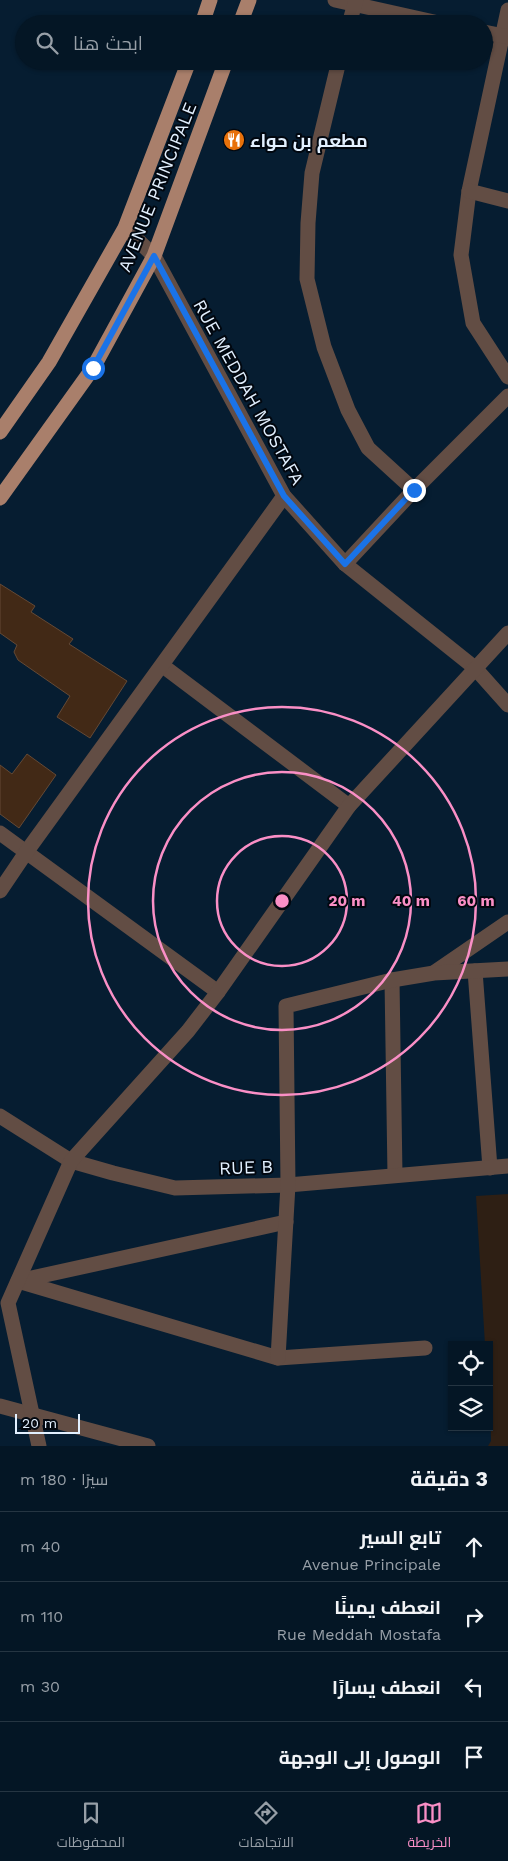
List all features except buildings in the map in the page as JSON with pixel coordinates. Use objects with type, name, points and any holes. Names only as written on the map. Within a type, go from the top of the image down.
[{"type":"main road","points":[[205,15],[210,0]]},
{"type":"main road","points":[[243,15],[249,0]]},
{"type":"main road","name":"AVENUE PRINCIPALE","points":[[0,432],[49,362],[125,228],[186,70]]},
{"type":"main road","name":"AVENUE PRINCIPALE","points":[[0,498],[93,368],[154,256],[223,70]]},
{"type":"street","points":[[335,0],[355,2],[408,15]]},
{"type":"street","points":[[352,15],[355,2]]},
{"type":"street","points":[[508,10],[505,37],[469,191],[461,254],[472,322],[508,377]]},
{"type":"street","points":[[337,70],[312,173],[306,279],[324,347],[348,410],[368,448],[414,490]]},
{"type":"street","points":[[469,191],[508,201]]},
{"type":"street","name":"RUE MEDDAH MOSTAFA","points":[[125,228],[154,256],[284,496],[345,564],[475,668],[508,705]]},
{"type":"street","points":[[345,564],[414,490],[508,396]]},
{"type":"street","points":[[0,891],[284,496]]},
{"type":"street","points":[[38,1446],[8,1303],[71,1161],[188,1031],[218,992],[349,806],[508,633]]},
{"type":"street","points":[[163,666],[349,806]]},
{"type":"street","points":[[0,833],[218,992]]},
{"type":"street","points":[[434,973],[508,922]]},
{"type":"street","points":[[278,1358],[288,1185],[286,1006],[392,980],[434,973],[508,969]]},
{"type":"street","points":[[475,971],[490,1168]]},
{"type":"street","points":[[392,980],[395,1175]]},
{"type":"street","name":"RUE B","points":[[0,1116],[71,1161],[175,1188],[288,1185],[508,1166]]},
{"type":"street","points":[[18,1281],[286,1222]]},
{"type":"street","points":[[18,1281],[278,1358],[425,1348]]},
{"type":"street","points":[[0,1406],[148,1446]]},
{"type":"shaded area","points":[[508,1194],[508,1446],[488,1446],[491,1441],[491,1431],[493,1431],[493,1341],[485,1341],[476,1196]]},
{"type":"place","name":"مطعم بن حواء","points":[[234,140]]},
{"type":"route","points":[[93,368],[154,256],[284,496],[345,564],[414,490]]}]
